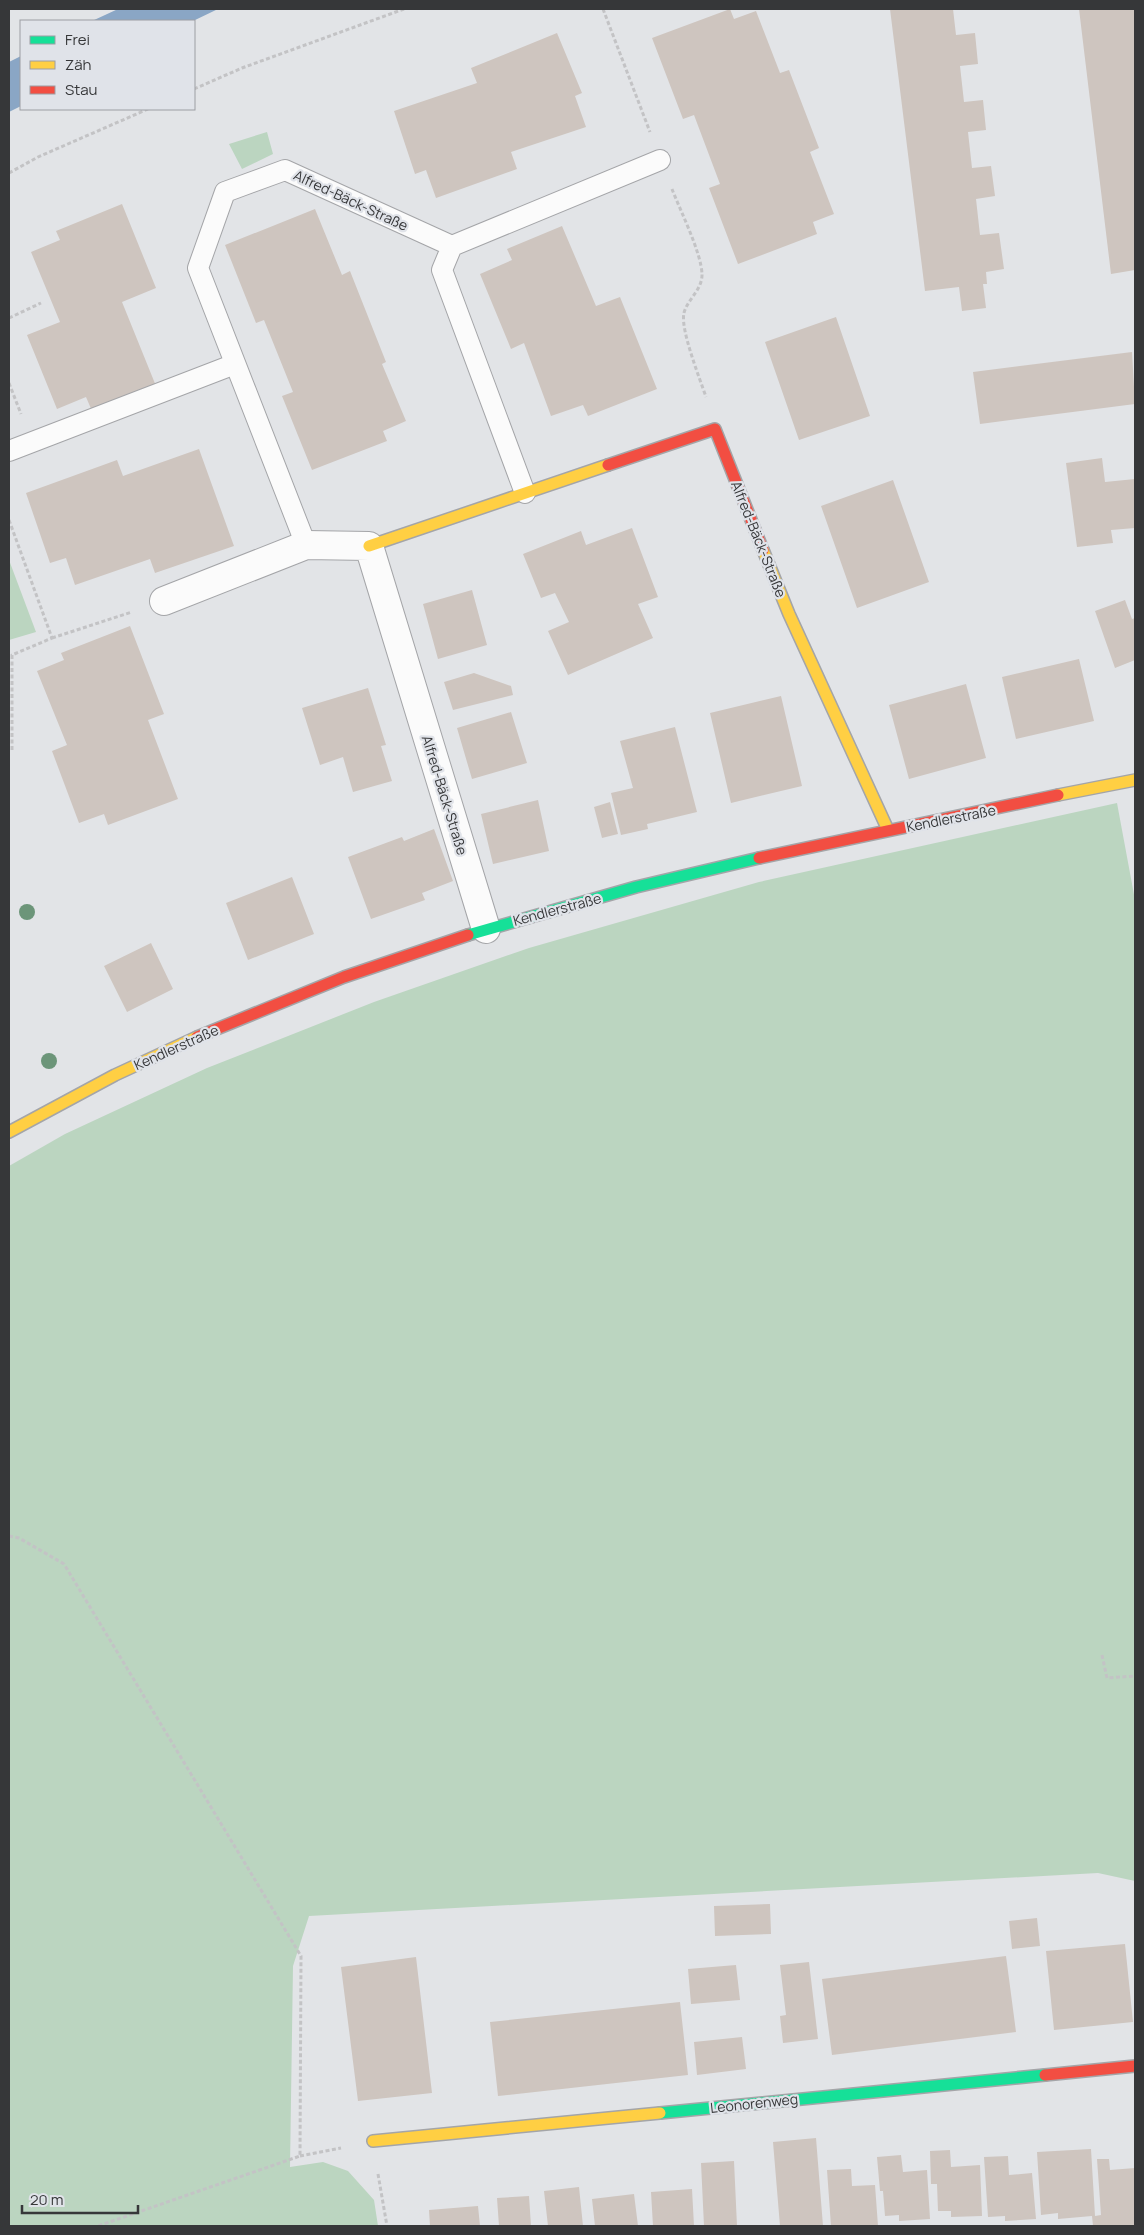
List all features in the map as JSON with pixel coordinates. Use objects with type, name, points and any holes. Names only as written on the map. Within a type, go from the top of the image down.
[{"type":"street","points":[[164,601],[306,545],[369,546],[716,429]]},
{"type":"street","name":"Alfred-Bäck-Straße","points":[[716,429],[788,614],[888,830]]},
{"type":"street","name":"Alfred-Bäck-Straße","points":[[369,546],[486,928]]},
{"type":"street","name":"Kendlerstraße","points":[[9,1132],[127,1069],[212,1029],[346,976],[486,928],[680,876],[888,830],[1135,780]]},
{"type":"street","name":"Leonorenweg","points":[[373,2141],[1135,2066]]},
{"type":"lane","points":[[525,494],[442,270],[452,246],[660,160]]},
{"type":"lane","name":"Alfred-Bäck-Straße","points":[[306,545],[198,268],[224,192],[285,170],[452,246]]},
{"type":"lane","points":[[9,451],[236,364]]},
{"type":"path","points":[[195,89],[242,68],[404,9]]},
{"type":"path","points":[[603,9],[700,267],[702,276],[696,292],[684,312],[684,327],[716,429]]},
{"type":"path","points":[[9,173],[38,157],[146,110]]},
{"type":"path","points":[[9,318],[41,303]]},
{"type":"path","points":[[9,401],[15,399]]},
{"type":"path","points":[[9,520],[52,638]]},
{"type":"path","points":[[12,751],[12,655],[52,638],[164,601]]},
{"type":"path","points":[[9,1536],[19,1538],[64,1564],[301,1956],[300,2156]]},
{"type":"path","points":[[1102,1655],[1107,1678],[1135,1676]]},
{"type":"path","points":[[98,2226],[300,2156],[373,2141],[387,2226]]},
{"type":"green space","points":[[267,132],[273,154],[242,169],[229,144]]},
{"type":"green space","points":[[9,560],[36,632],[9,640]]},
{"type":"green space","points":[[1117,803],[1135,900],[1135,1881],[1098,1873],[309,1916],[293,1966],[290,2167],[323,2162],[348,2171],[374,2200],[378,2226],[9,2226],[9,1166],[65,1134],[207,1068],[374,1002],[529,948],[759,882]]},
{"type":"water","points":[[118,9],[218,9],[195,20],[94,20]]},
{"type":"water","points":[[20,56],[20,106],[9,112],[9,62]]},
{"type":"building","points":[[730,9],[734,19],[756,11],[780,73],[789,70],[819,148],[810,152],[834,214],[813,222],[817,234],[738,264],[709,188],[720,184],[694,115],[683,119],[652,38]]},
{"type":"building","points":[[890,9],[953,9],[956,35],[975,33],[978,64],[960,66],[964,102],[983,100],[986,130],[968,132],[972,168],[991,166],[995,196],[976,199],[980,235],[999,233],[1004,269],[986,272],[987,284],[983,284],[986,308],[962,311],[959,287],[925,291]]},
{"type":"building","points":[[1079,9],[1135,9],[1135,270],[1111,274]]},
{"type":"building","points":[[557,33],[582,93],[575,96],[586,127],[511,152],[517,169],[436,198],[426,170],[415,174],[394,111],[477,83],[471,68]]},
{"type":"building","points":[[122,204],[156,288],[122,302],[156,386],[92,411],[86,397],[57,409],[27,335],[60,322],[31,252],[60,240],[56,231]]},
{"type":"building","points":[[315,209],[342,275],[350,271],[386,362],[382,364],[406,421],[383,431],[387,441],[312,470],[282,396],[293,392],[264,320],[256,323],[225,245]]},
{"type":"building","points":[[562,226],[596,306],[620,297],[657,389],[588,416],[583,405],[551,416],[524,343],[511,349],[480,274],[512,260],[507,249]]},
{"type":"building","points":[[836,317],[870,416],[799,440],[765,342]]},
{"type":"building","points":[[1132,352],[1135,404],[980,424],[973,372]]},
{"type":"building","points":[[199,449],[234,546],[155,573],[150,559],[75,585],[66,558],[50,563],[26,493],[117,460],[123,476]]},
{"type":"building","points":[[1102,458],[1105,482],[1135,479],[1135,528],[1111,530],[1113,543],[1077,547],[1066,463]]},
{"type":"building","points":[[893,480],[929,582],[857,608],[821,506]]},
{"type":"building","points":[[632,528],[658,597],[638,604],[653,638],[568,675],[548,631],[569,622],[555,593],[541,598],[523,554],[581,531],[586,545]]},
{"type":"building","points":[[472,590],[487,645],[438,659],[423,604]]},
{"type":"building","points":[[1125,600],[1132,619],[1135,618],[1135,660],[1115,668],[1095,611]]},
{"type":"building","points":[[130,626],[164,714],[148,720],[178,799],[108,825],[104,814],[79,823],[52,751],[67,745],[37,671],[64,660],[61,653]]},
{"type":"building","points":[[1079,659],[1094,721],[1016,739],[1002,677]]},
{"type":"building","points":[[474,673],[511,686],[513,695],[453,710],[444,682]]},
{"type":"building","points":[[966,684],[986,758],[909,779],[889,705]]},
{"type":"building","points":[[368,688],[386,745],[381,746],[392,781],[353,792],[343,757],[320,765],[302,708]]},
{"type":"building","points":[[781,696],[802,786],[731,803],[710,713]]},
{"type":"building","points":[[511,712],[527,763],[472,779],[457,728]]},
{"type":"building","points":[[675,727],[697,812],[647,824],[648,829],[621,835],[611,793],[633,788],[620,741]]},
{"type":"building","points":[[538,800],[549,851],[493,864],[481,814]]},
{"type":"building","points":[[610,802],[618,834],[602,838],[594,807]]},
{"type":"building","points":[[434,829],[453,881],[422,893],[425,900],[371,919],[348,857],[402,837],[404,841]]},
{"type":"building","points":[[292,877],[314,934],[248,960],[226,903]]},
{"type":"building","points":[[151,943],[173,989],[127,1012],[104,966]]},
{"type":"building","points":[[770,1904],[771,1934],[715,1936],[714,1906]]},
{"type":"building","points":[[1037,1918],[1040,1946],[1012,1949],[1009,1921]]},
{"type":"building","points":[[1125,1944],[1133,2022],[1054,2030],[1046,1951]]},
{"type":"building","points":[[1006,1956],[1016,2032],[832,2055],[822,1979]]},
{"type":"building","points":[[416,1957],[432,2093],[358,2101],[341,1967]]},
{"type":"building","points":[[809,1962],[818,2039],[783,2043],[780,2016],[786,2015],[780,1965]]},
{"type":"building","points":[[736,1965],[740,2000],[691,2004],[688,1969]]},
{"type":"building","points":[[680,2002],[688,2075],[498,2096],[490,2022]]},
{"type":"building","points":[[742,2037],[746,2069],[697,2075],[694,2042]]},
{"type":"building","points":[[816,2138],[823,2226],[780,2226],[773,2142]]},
{"type":"building","points":[[1091,2149],[1095,2216],[1101,2215],[1097,2159],[1109,2159],[1110,2170],[1135,2168],[1135,2226],[1093,2226],[1092,2216],[1058,2219],[1058,2213],[1041,2215],[1037,2152]]},
{"type":"building","points":[[950,2150],[951,2167],[980,2165],[982,2216],[951,2217],[951,2211],[938,2211],[937,2184],[931,2184],[930,2151]]},
{"type":"building","points":[[901,2155],[903,2172],[927,2170],[930,2219],[899,2221],[899,2215],[885,2216],[883,2191],[880,2191],[877,2157]]},
{"type":"building","points":[[1008,2156],[1009,2175],[1032,2173],[1036,2219],[1005,2221],[1005,2216],[988,2217],[984,2157]]},
{"type":"building","points":[[734,2161],[737,2226],[704,2226],[701,2163]]},
{"type":"building","points":[[851,2169],[852,2186],[875,2185],[878,2226],[831,2226],[827,2170]]},
{"type":"building","points":[[579,2187],[583,2226],[548,2226],[544,2191]]},
{"type":"building","points":[[692,2189],[694,2226],[653,2226],[651,2192]]},
{"type":"building","points":[[634,2194],[638,2226],[595,2226],[592,2199]]},
{"type":"building","points":[[529,2196],[531,2226],[499,2226],[497,2198]]},
{"type":"building","points":[[478,2206],[480,2226],[430,2226],[429,2210]]},
{"type":"traffic: fast","points":[[468,935],[636,887],[759,858]]},
{"type":"traffic: fast","points":[[660,2113],[1045,2075]]},
{"type":"traffic: slow","points":[[369,546],[608,465]]},
{"type":"traffic: slow","points":[[763,550],[789,614],[888,830]]},
{"type":"traffic: slow","points":[[1058,795],[1135,780]]},
{"type":"traffic: slow","points":[[9,1132],[115,1075],[197,1037]]},
{"type":"traffic: slow","points":[[373,2141],[660,2113]]},
{"type":"traffic: jam","points":[[608,465],[715,429],[763,550]]},
{"type":"traffic: jam","points":[[759,858],[1058,795]]},
{"type":"traffic: jam","points":[[197,1037],[344,977],[468,935]]},
{"type":"traffic: jam","points":[[1045,2075],[1135,2066]]}]
